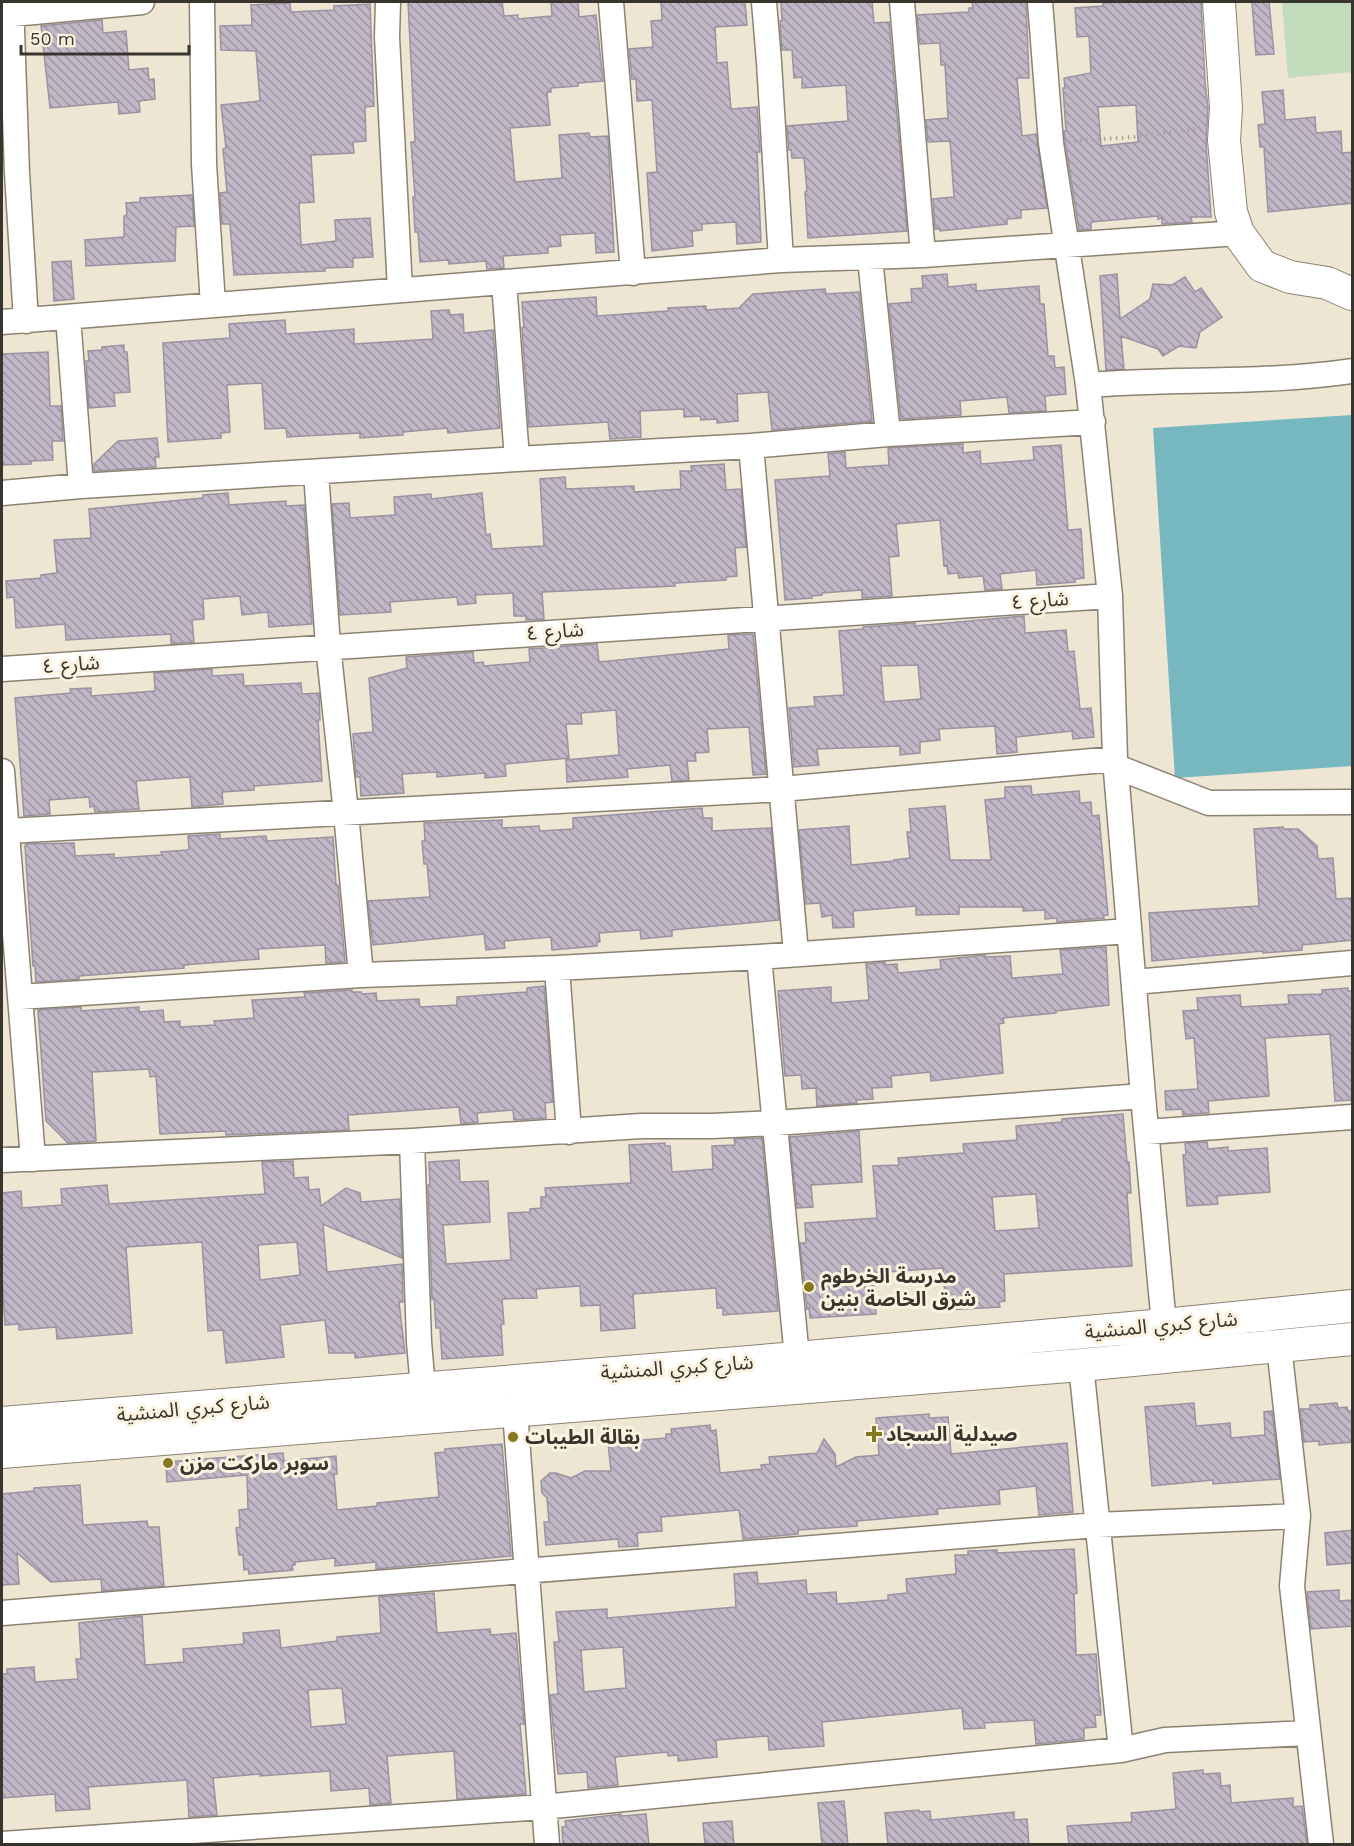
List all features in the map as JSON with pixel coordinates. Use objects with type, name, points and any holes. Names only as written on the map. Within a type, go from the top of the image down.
[{"type":"main road","points":[[1219,2],[1226,117],[1224,140],[1231,213],[1238,233],[1262,266],[1290,278],[1340,289]]},
{"type":"main road","points":[[1226,117],[1245,145],[1248,196],[1253,222],[1273,245],[1340,289]]},
{"type":"main road","name":"شارع كبري المنشية","points":[[2,1423],[797,1358],[1353,1306]]},
{"type":"main road","name":"شارع كبري المنشية","points":[[2,1452],[1081,1365],[1353,1339]]},
{"type":"street","points":[[26,321],[8,10],[142,2]]},
{"type":"street","points":[[202,2],[204,164],[213,305]]},
{"type":"street","points":[[388,2],[387,37],[400,290]]},
{"type":"street","points":[[611,2],[633,273]]},
{"type":"street","points":[[764,2],[770,62],[781,260]]},
{"type":"street","points":[[902,2],[923,255]]},
{"type":"street","points":[[1040,2],[1051,143],[1093,422],[1110,596],[1116,763],[1164,1325]]},
{"type":"street","points":[[2,322],[781,260],[923,255],[1238,233]]},
{"type":"street","points":[[870,258],[888,434]]},
{"type":"street","points":[[504,282],[516,459]]},
{"type":"street","points":[[68,317],[81,486]]},
{"type":"street","points":[[1088,385],[1137,381],[1244,380],[1353,371]]},
{"type":"street","points":[[2,493],[81,486],[751,446],[888,434],[1093,422]]},
{"type":"street","points":[[751,446],[796,953]]},
{"type":"street","points":[[316,472],[328,646],[361,975]]},
{"type":"street","name":"شارع ٤","points":[[2,669],[1110,596]]},
{"type":"street","points":[[7,831],[782,789],[1116,763],[1209,803],[1353,802]]},
{"type":"street","points":[[2,771],[7,831],[8,926],[20,997],[33,1159]]},
{"type":"street","points":[[20,997],[361,975],[557,968],[759,957],[1130,931]]},
{"type":"street","points":[[759,957],[797,1358]]},
{"type":"street","points":[[1134,982],[1353,963]]},
{"type":"street","points":[[557,968],[569,1132]]},
{"type":"street","points":[[2,1160],[412,1141],[641,1126],[776,1123],[1143,1096]]},
{"type":"street","points":[[1147,1132],[1353,1117]]},
{"type":"street","points":[[412,1141],[419,1342],[423,1388]]},
{"type":"street","points":[[1279,1346],[1298,1516],[1292,1586],[1321,1845]]},
{"type":"street","points":[[1081,1365],[1121,1750]]},
{"type":"street","points":[[515,1411],[547,1845]]},
{"type":"street","points":[[2,1613],[1097,1525],[1298,1516]]},
{"type":"street","points":[[2,1844],[543,1807],[1121,1750],[1165,1740],[1308,1734]]},
{"type":"path","points":[[1051,143],[1133,137],[1226,117]]},
{"type":"green space","points":[[1282,2],[1352,2],[1352,72],[1288,78]]},
{"type":"water","points":[[1352,415],[1352,766],[1175,778],[1153,428]]},
{"type":"building","points":[[408,2],[502,2],[504,16],[518,15],[518,19],[552,16],[551,2],[578,2],[579,17],[596,15],[603,81],[551,88],[551,92],[547,92],[550,125],[510,128],[515,182],[562,178],[559,135],[589,133],[590,137],[608,136],[614,252],[596,253],[595,233],[560,235],[561,246],[548,247],[548,253],[503,256],[504,268],[487,269],[486,261],[449,264],[448,260],[420,262],[413,197],[415,197],[411,142],[415,142]]},
{"type":"building","points":[[661,2],[745,2],[747,25],[715,27],[717,63],[727,62],[731,109],[757,107],[761,242],[737,244],[736,222],[702,224],[702,230],[692,231],[693,246],[652,251],[647,173],[657,172],[652,100],[637,101],[636,79],[632,79],[629,49],[653,47],[651,21],[662,20]]},
{"type":"building","points":[[781,2],[872,2],[874,23],[889,22],[907,231],[808,238],[804,158],[792,158],[787,126],[848,121],[846,85],[802,88],[802,77],[794,78],[792,50],[782,50]]},
{"type":"building","points":[[972,2],[1026,2],[1029,78],[1017,78],[1022,136],[1036,134],[1047,208],[1021,210],[1021,218],[1007,219],[1007,224],[940,231],[940,229],[935,229],[933,199],[954,197],[950,141],[928,142],[926,120],[948,118],[945,65],[941,65],[940,43],[920,44],[917,15],[969,12],[969,8],[973,8]]},
{"type":"building","points":[[1201,2],[1208,108],[1206,142],[1211,217],[1191,217],[1192,222],[1162,224],[1162,218],[1158,219],[1158,216],[1091,222],[1091,229],[1079,230],[1064,131],[1066,131],[1064,78],[1091,73],[1089,36],[1077,37],[1075,8],[1103,6],[1103,3]],"holes":[[[1136,105],[1138,142],[1101,146],[1098,107]]]},
{"type":"building","points":[[1252,2],[1269,2],[1274,54],[1256,55]]},
{"type":"building","points":[[290,3],[291,12],[334,10],[334,6],[370,4],[374,106],[365,107],[366,141],[353,142],[354,153],[311,155],[314,202],[299,203],[301,245],[336,241],[335,220],[370,218],[373,257],[353,258],[353,267],[325,268],[325,271],[234,275],[230,224],[222,224],[220,193],[227,192],[223,149],[226,148],[221,105],[260,101],[256,51],[221,50],[220,26],[252,25],[251,5]]},
{"type":"building","points":[[102,20],[103,33],[126,31],[129,70],[148,68],[149,80],[154,79],[155,99],[139,101],[140,112],[119,114],[118,102],[50,108],[41,26]]},
{"type":"building","points":[[1283,90],[1285,120],[1315,117],[1316,133],[1341,131],[1342,153],[1353,152],[1353,203],[1268,212],[1264,147],[1260,147],[1258,125],[1265,124],[1262,92]]},
{"type":"building","points":[[192,195],[194,226],[176,227],[175,261],[86,266],[85,240],[124,237],[126,203],[140,202],[140,198]]},
{"type":"building","points":[[71,261],[74,299],[54,301],[52,262]]},
{"type":"building","points":[[947,274],[948,287],[976,284],[976,291],[1039,286],[1040,304],[1044,304],[1048,356],[1054,356],[1055,368],[1064,367],[1066,394],[1045,396],[1046,411],[1009,413],[1007,397],[960,401],[961,415],[901,419],[889,304],[912,302],[911,289],[923,288],[922,276]]},
{"type":"building","points":[[1117,274],[1120,319],[1150,299],[1153,284],[1172,285],[1185,277],[1195,292],[1201,288],[1222,317],[1200,332],[1196,348],[1179,346],[1163,356],[1158,349],[1121,336],[1124,369],[1106,370],[1100,276]]},
{"type":"building","points":[[825,289],[826,294],[859,292],[872,421],[772,430],[768,392],[737,394],[738,421],[717,423],[717,419],[701,420],[700,416],[684,417],[684,409],[640,411],[641,437],[610,439],[608,422],[529,427],[522,302],[596,297],[597,316],[668,311],[668,308],[706,306],[706,310],[739,308],[753,294]]},
{"type":"building","points":[[449,310],[450,315],[463,314],[464,333],[493,330],[500,428],[448,433],[447,428],[403,432],[403,435],[360,438],[360,433],[287,437],[286,428],[265,429],[262,383],[227,385],[230,432],[221,433],[221,438],[168,442],[163,343],[230,338],[229,324],[285,320],[286,334],[354,329],[354,344],[433,339],[431,311]]},
{"type":"building","points":[[124,345],[124,352],[127,352],[130,392],[114,393],[115,406],[89,408],[86,361],[89,361],[88,351]]},
{"type":"building","points":[[48,352],[50,406],[61,406],[63,441],[52,441],[53,460],[31,461],[31,464],[2,465],[2,354]]},
{"type":"building","points":[[157,438],[159,457],[155,457],[156,467],[94,471],[94,464],[118,441]]},
{"type":"building","points":[[963,444],[963,453],[980,451],[981,464],[1034,460],[1033,447],[1061,445],[1068,530],[1081,529],[1084,578],[1075,579],[1075,582],[1037,585],[1036,570],[1000,574],[1002,589],[985,590],[983,576],[959,578],[958,573],[948,574],[947,565],[944,566],[940,520],[896,524],[899,556],[889,557],[892,596],[862,598],[862,590],[822,593],[812,598],[785,600],[775,480],[830,476],[828,454],[845,452],[846,468],[889,465],[888,448]]},
{"type":"building","points":[[724,464],[726,490],[741,489],[746,547],[735,548],[737,576],[726,577],[726,580],[675,583],[675,586],[542,592],[544,619],[526,620],[526,616],[514,616],[513,593],[475,595],[476,603],[458,605],[457,597],[390,602],[391,612],[340,615],[332,504],[349,503],[350,518],[395,515],[394,497],[431,494],[431,499],[482,493],[486,535],[490,534],[492,549],[544,546],[540,479],[565,477],[566,489],[634,486],[634,492],[681,489],[680,471],[692,471],[691,466]]},
{"type":"building","points":[[228,493],[229,505],[286,501],[286,506],[304,505],[312,624],[269,627],[268,612],[242,615],[240,596],[203,599],[204,619],[192,620],[194,642],[171,644],[171,634],[66,640],[65,624],[16,628],[14,597],[7,598],[6,581],[41,578],[41,575],[57,573],[54,540],[91,538],[89,509],[203,498],[203,495]]},
{"type":"building","points":[[1024,616],[1025,633],[1066,630],[1068,652],[1074,651],[1080,709],[1091,708],[1094,737],[1073,739],[1072,731],[1016,737],[1017,752],[997,754],[995,726],[939,729],[940,740],[920,742],[920,753],[900,755],[900,746],[817,749],[819,765],[794,767],[789,708],[815,706],[814,697],[844,695],[839,631],[915,623],[915,626]],"holes":[[[918,665],[921,699],[884,702],[881,666]]]},
{"type":"building","points":[[753,634],[766,774],[753,775],[749,727],[707,729],[709,752],[695,753],[696,761],[687,761],[689,780],[672,781],[670,765],[627,769],[628,777],[567,782],[566,760],[619,755],[616,710],[581,713],[582,724],[566,724],[569,758],[505,764],[506,776],[485,778],[485,773],[437,777],[437,772],[402,774],[404,793],[361,796],[360,777],[356,777],[353,734],[373,732],[369,678],[407,668],[406,657],[473,652],[474,663],[483,662],[484,666],[530,662],[529,649],[597,644],[599,662],[729,649],[728,635]]},
{"type":"building","points":[[212,669],[212,676],[243,674],[244,686],[301,683],[302,694],[319,693],[320,720],[318,720],[322,781],[254,786],[254,790],[222,792],[223,804],[192,807],[190,777],[136,781],[139,809],[95,812],[94,806],[90,807],[89,797],[49,800],[50,814],[24,816],[15,698],[71,693],[70,689],[91,688],[91,696],[155,691],[154,673]]},
{"type":"building","points":[[1031,786],[1032,795],[1079,791],[1080,803],[1091,802],[1092,816],[1099,815],[1108,915],[1103,916],[1104,918],[1057,922],[1057,918],[1045,919],[1045,910],[1023,911],[1023,907],[959,907],[959,914],[916,915],[916,906],[853,911],[854,927],[833,928],[832,915],[822,917],[820,903],[806,904],[799,830],[849,826],[851,865],[894,861],[910,858],[907,832],[911,832],[909,809],[945,806],[950,860],[991,860],[985,800],[1005,798],[1005,787]]},
{"type":"building","points":[[702,808],[703,818],[712,818],[712,831],[771,828],[779,920],[672,930],[672,936],[641,939],[640,930],[599,933],[600,942],[597,942],[597,946],[552,950],[551,937],[504,941],[505,948],[486,950],[484,934],[373,945],[368,901],[430,897],[422,841],[425,841],[424,823],[502,820],[502,828],[539,826],[540,831],[573,829],[573,818]]},
{"type":"building","points":[[1283,827],[1283,829],[1298,829],[1317,846],[1318,859],[1333,858],[1336,899],[1351,898],[1353,940],[1302,945],[1302,950],[1263,953],[1263,951],[1152,961],[1149,913],[1259,906],[1254,829]]},
{"type":"building","points":[[220,834],[220,839],[266,836],[267,841],[333,837],[345,962],[326,963],[325,945],[258,949],[259,959],[36,982],[35,966],[33,966],[26,844],[74,843],[75,856],[114,854],[114,858],[162,855],[161,852],[187,850],[189,849],[188,836]]},
{"type":"building","points":[[1106,947],[1109,1005],[1003,1018],[1004,1023],[999,1024],[1003,1073],[931,1081],[930,1072],[891,1076],[892,1087],[872,1088],[873,1099],[856,1100],[857,1103],[817,1106],[816,1088],[802,1089],[801,1075],[785,1076],[778,991],[831,987],[831,1003],[869,1000],[866,964],[885,962],[885,965],[897,964],[898,973],[941,969],[940,960],[985,955],[985,957],[1010,956],[1012,978],[1063,974],[1060,950]]},
{"type":"building","points":[[544,986],[553,1102],[545,1103],[546,1118],[514,1120],[513,1110],[477,1113],[478,1122],[461,1124],[459,1107],[348,1115],[349,1130],[226,1135],[226,1131],[160,1134],[156,1076],[150,1077],[149,1069],[92,1072],[96,1141],[68,1143],[46,1121],[38,1010],[81,1007],[81,1011],[139,1007],[139,1012],[163,1010],[164,1022],[180,1021],[180,1027],[215,1025],[214,1021],[254,1018],[252,1000],[305,997],[304,993],[352,990],[352,992],[362,994],[376,993],[377,1001],[419,999],[420,1007],[457,1005],[457,997],[527,992],[527,988]]},
{"type":"building","points":[[1348,988],[1348,991],[1353,991],[1353,1100],[1335,1101],[1330,1034],[1265,1038],[1269,1096],[1208,1101],[1209,1113],[1183,1115],[1182,1109],[1166,1110],[1165,1091],[1198,1089],[1194,1038],[1186,1039],[1183,1011],[1198,1010],[1197,998],[1240,995],[1241,1007],[1289,1004],[1288,995],[1322,994],[1322,990]]},
{"type":"building","points":[[1123,1114],[1131,1193],[1127,1193],[1132,1266],[1004,1274],[1005,1301],[999,1302],[1000,1307],[946,1310],[943,1268],[873,1273],[876,1314],[810,1318],[800,1243],[806,1243],[805,1223],[877,1218],[873,1166],[899,1165],[898,1158],[964,1153],[963,1144],[1017,1140],[1016,1126],[1062,1122],[1062,1119]],"holes":[[[1036,1194],[1039,1228],[995,1231],[992,1197]]]},
{"type":"building","points":[[859,1131],[862,1182],[811,1185],[813,1207],[797,1208],[790,1137]]},
{"type":"building","points":[[762,1138],[778,1311],[723,1315],[723,1308],[717,1308],[716,1288],[633,1294],[635,1328],[601,1331],[600,1305],[581,1306],[580,1286],[536,1289],[537,1298],[502,1299],[503,1355],[442,1359],[440,1328],[436,1328],[434,1299],[432,1299],[429,1162],[459,1160],[460,1182],[488,1181],[490,1222],[443,1225],[446,1264],[511,1260],[508,1213],[530,1212],[530,1209],[541,1208],[541,1197],[546,1197],[545,1188],[631,1183],[629,1145],[665,1143],[665,1146],[670,1146],[672,1172],[713,1169],[712,1146],[735,1145],[734,1139]]},
{"type":"building","points":[[1207,1142],[1208,1149],[1228,1147],[1228,1151],[1267,1148],[1270,1192],[1217,1196],[1218,1204],[1187,1206],[1183,1155],[1186,1155],[1185,1143]]},
{"type":"building","points":[[293,1161],[294,1178],[308,1177],[309,1190],[319,1189],[321,1206],[346,1188],[360,1193],[361,1202],[400,1199],[402,1258],[323,1224],[327,1272],[402,1264],[403,1302],[399,1302],[405,1353],[355,1358],[355,1353],[329,1353],[325,1320],[280,1325],[284,1357],[226,1363],[223,1330],[208,1331],[202,1242],[126,1247],[132,1333],[57,1339],[56,1327],[19,1330],[19,1324],[5,1325],[2,1277],[2,1193],[21,1191],[22,1208],[62,1205],[61,1189],[107,1185],[109,1204],[265,1194],[262,1162]],"holes":[[[297,1242],[300,1275],[260,1280],[258,1245]]]},
{"type":"building","points":[[1194,1403],[1196,1426],[1230,1423],[1231,1438],[1265,1435],[1264,1412],[1272,1411],[1280,1479],[1213,1484],[1213,1480],[1152,1486],[1145,1407]]},
{"type":"building","points":[[1337,1403],[1338,1408],[1347,1407],[1348,1411],[1353,1411],[1353,1442],[1319,1445],[1319,1441],[1304,1442],[1300,1409],[1310,1409],[1310,1405]]},
{"type":"building","points":[[929,1414],[929,1418],[948,1417],[951,1454],[1067,1443],[1073,1512],[1039,1515],[1036,1486],[999,1490],[1000,1504],[937,1509],[938,1514],[857,1521],[857,1526],[798,1530],[798,1534],[743,1539],[739,1510],[661,1517],[662,1531],[637,1533],[638,1546],[619,1547],[618,1539],[546,1545],[544,1522],[549,1522],[547,1498],[542,1493],[541,1481],[550,1473],[571,1478],[585,1471],[611,1471],[608,1443],[666,1438],[666,1434],[672,1434],[671,1429],[710,1425],[711,1431],[716,1430],[720,1473],[762,1469],[761,1465],[770,1464],[769,1457],[817,1453],[824,1439],[835,1454],[836,1467],[856,1457],[879,1455],[876,1418]]},
{"type":"building","points":[[502,1444],[511,1556],[376,1569],[376,1562],[335,1566],[335,1558],[295,1562],[295,1565],[292,1565],[293,1570],[249,1574],[248,1569],[244,1570],[243,1555],[239,1555],[236,1528],[240,1527],[239,1510],[248,1509],[247,1475],[167,1482],[166,1462],[283,1453],[284,1461],[336,1456],[337,1474],[334,1474],[337,1510],[377,1506],[377,1503],[439,1497],[435,1453],[445,1452],[445,1449]]},
{"type":"building","points":[[80,1485],[83,1525],[147,1521],[148,1527],[159,1527],[164,1586],[102,1591],[101,1579],[51,1582],[17,1553],[19,1584],[2,1585],[2,1494],[34,1491],[34,1488]]},
{"type":"building","points":[[1353,1530],[1353,1563],[1327,1565],[1325,1533]]},
{"type":"building","points":[[1074,1549],[1077,1593],[1074,1594],[1076,1655],[1096,1654],[1101,1715],[1095,1715],[1096,1727],[1084,1728],[1084,1739],[1036,1744],[1034,1720],[984,1723],[985,1728],[964,1729],[962,1708],[822,1722],[824,1746],[769,1750],[768,1736],[716,1740],[717,1757],[678,1761],[678,1755],[668,1756],[668,1752],[615,1757],[618,1785],[588,1788],[587,1772],[558,1774],[550,1695],[558,1694],[554,1642],[559,1642],[556,1612],[607,1609],[607,1618],[736,1607],[734,1574],[757,1572],[758,1584],[806,1580],[807,1594],[836,1592],[837,1604],[888,1600],[888,1595],[907,1593],[906,1579],[956,1574],[955,1555],[968,1555],[968,1551],[997,1550],[997,1553]],"holes":[[[623,1647],[626,1688],[584,1692],[581,1650]]]},
{"type":"building","points":[[1339,1590],[1339,1601],[1353,1600],[1353,1626],[1311,1629],[1307,1592]]},
{"type":"building","points":[[434,1593],[437,1633],[490,1629],[491,1635],[516,1633],[524,1724],[520,1724],[526,1794],[457,1799],[454,1751],[387,1756],[391,1803],[370,1805],[369,1788],[331,1791],[330,1771],[213,1778],[217,1815],[189,1817],[187,1780],[88,1787],[90,1809],[56,1811],[55,1794],[2,1798],[2,1674],[7,1674],[7,1669],[34,1667],[35,1682],[78,1679],[76,1659],[81,1659],[79,1623],[142,1616],[145,1665],[184,1662],[183,1649],[244,1644],[243,1633],[279,1630],[281,1648],[337,1641],[337,1637],[381,1633],[379,1597]],"holes":[[[342,1688],[346,1724],[311,1727],[308,1690]]]},
{"type":"building","points":[[1203,1770],[1203,1774],[1220,1773],[1221,1786],[1230,1785],[1231,1803],[1293,1798],[1293,1807],[1302,1806],[1307,1845],[1069,1845],[1067,1826],[1132,1822],[1131,1813],[1176,1809],[1173,1773]]},
{"type":"building","points":[[844,1801],[848,1845],[822,1845],[818,1803]]},
{"type":"building","points":[[919,1810],[919,1812],[930,1811],[931,1820],[1014,1812],[1014,1820],[1027,1819],[1029,1845],[888,1845],[885,1813]]},
{"type":"building","points":[[621,1814],[622,1816],[646,1814],[649,1845],[563,1845],[562,1827],[566,1826],[565,1821]]},
{"type":"building","points":[[732,1821],[734,1845],[705,1845],[703,1823]]},
{"type":"place","name":"مدرسة الخرطوم شرق الخاصة بنين","points":[[809,1287]]},
{"type":"place","name":"صيدلية السجاد","points":[[874,1434]]},
{"type":"place","name":"بقالة الطيبات","points":[[513,1437]]},
{"type":"place","name":"سوبر ماركت مزن","points":[[168,1463]]}]
